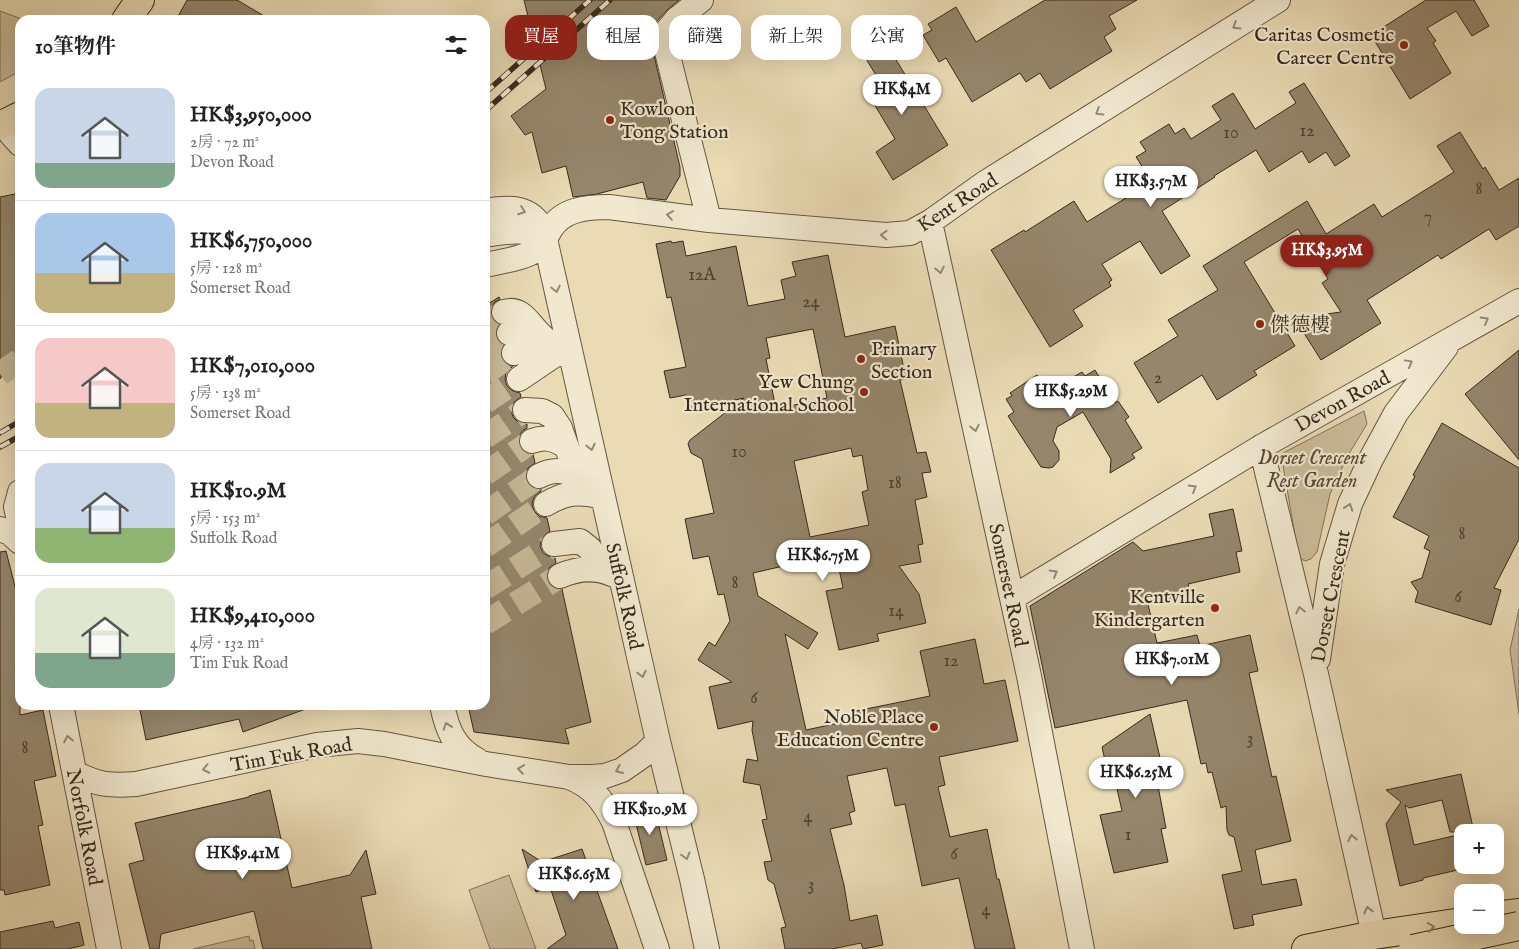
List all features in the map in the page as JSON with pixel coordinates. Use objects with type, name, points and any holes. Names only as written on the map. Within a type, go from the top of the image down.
[{"type":"main road","points":[[130,15],[140,0]]},
{"type":"main road","points":[[1504,914],[1519,912]]},
{"type":"main road","points":[[1402,941],[1454,925]]},
{"type":"main road","points":[[1306,949],[1402,941],[1519,926]]},
{"type":"street","points":[[701,0],[668,30],[666,48],[709,220]]},
{"type":"street","name":"Kent Road","points":[[545,240],[556,221],[565,215],[595,207],[609,207],[709,220],[886,236],[910,233],[930,222],[985,183],[1278,0]]},
{"type":"street","name":"Suffolk Road","points":[[490,210],[498,208],[519,209],[531,215],[540,224],[545,240],[588,489],[658,741],[707,949]]},
{"type":"street","name":"Somerset Road","points":[[930,222],[1029,676],[1082,949]]},
{"type":"street","points":[[490,235],[529,232],[537,234],[545,240],[538,249],[528,254],[490,264]]},
{"type":"street","name":"Devon Road","points":[[1012,598],[1261,447],[1519,301]]},
{"type":"street","points":[[513,310],[520,313],[536,330],[564,350],[528,350],[509,333],[513,310]]},
{"type":"street","name":"Dorset Crescent","points":[[1316,674],[1332,564],[1350,504],[1396,412],[1452,340]]},
{"type":"street","points":[[519,379],[564,350]]},
{"type":"street","points":[[525,410],[542,411],[552,416],[560,428],[567,447],[588,489]]},
{"type":"street","points":[[532,441],[548,438],[556,440],[567,447]]},
{"type":"street","name":"Dorset Crescent","points":[[1261,447],[1316,674],[1402,941]]},
{"type":"street","points":[[539,476],[555,470],[565,471],[588,489]]},
{"type":"street","points":[[546,504],[561,496],[588,489]]},
{"type":"street","points":[[15,509],[9,523],[10,533],[15,538]]},
{"type":"street","points":[[554,544],[580,541],[590,549],[612,574]]},
{"type":"street","points":[[560,576],[570,572],[594,569],[612,574]]},
{"type":"street","name":"Norfolk Road","points":[[62,710],[109,949]]},
{"type":"street","points":[[443,710],[448,729],[460,749],[486,764]]},
{"type":"street","name":"Tim Fuk Road","points":[[75,773],[92,782],[119,786],[317,745],[358,741],[569,777],[599,776],[622,770],[645,754],[658,741]]},
{"type":"street","name":"Tim Fuk Road","points":[[569,777],[582,782],[592,789],[607,807],[614,822],[657,949]]},
{"type":"green space","points":[[0,11],[15,17],[15,74],[0,82]]},
{"type":"green space","name":"Dorset Crescent Rest Garden","points":[[1364,411],[1367,424],[1347,457],[1330,494],[1317,552],[1311,559],[1305,561],[1299,558],[1281,454]]},
{"type":"green space","points":[[1519,609],[1519,714],[1510,650]]},
{"type":"green space","points":[[509,875],[536,949],[490,949],[469,890]]},
{"type":"green space","points":[[249,936],[250,941],[253,940],[255,949],[193,949]]},
{"type":"building","points":[[187,0],[237,0],[262,15],[179,15]]},
{"type":"building","name":"Kowloon Tong Station","points":[[524,0],[679,0],[659,19],[659,15],[587,15],[587,60],[655,60],[680,167],[680,176],[666,200],[647,198],[643,182],[597,194],[573,197],[566,166],[542,173],[532,132],[525,135],[511,116],[546,89],[539,60],[577,60],[577,15],[528,15]]},
{"type":"building","points":[[1045,0],[1137,0],[1109,16],[1116,29],[1104,37],[1112,51],[1050,89],[1040,73],[1026,82],[1020,73],[972,102],[946,58],[939,62],[923,35],[932,30],[928,24],[956,7],[976,42]]},
{"type":"building","points":[[1426,0],[1474,0],[1489,26],[1472,36],[1456,11],[1427,28],[1436,41],[1433,43],[1451,73],[1410,99],[1371,35]]},
{"type":"building","points":[[867,60],[896,60],[948,145],[893,180],[876,152],[895,139],[870,97],[884,88]]},
{"type":"building","points":[[1304,83],[1350,156],[1335,166],[1326,152],[1309,163],[1302,151],[1269,172],[1256,150],[1214,176],[1162,211],[1190,256],[1161,274],[1140,241],[1102,264],[1112,280],[1109,282],[1111,286],[1073,310],[1083,326],[1050,347],[991,250],[1024,230],[1025,232],[1074,201],[1087,222],[1152,182],[1136,157],[1146,151],[1140,142],[1169,124],[1175,134],[1184,128],[1191,139],[1221,120],[1212,106],[1233,93],[1255,129],[1296,103],[1289,92]]},
{"type":"building","points":[[1460,132],[1483,169],[1485,167],[1499,190],[1519,178],[1519,226],[1496,240],[1489,229],[1441,259],[1438,255],[1367,300],[1381,323],[1321,360],[1302,330],[1312,316],[1341,312],[1322,283],[1328,279],[1298,229],[1244,262],[1295,346],[1254,371],[1257,375],[1217,400],[1202,375],[1158,403],[1134,363],[1178,336],[1168,320],[1218,290],[1203,266],[1307,201],[1326,234],[1374,204],[1382,217],[1454,172],[1437,146]]},
{"type":"building","points":[[15,194],[15,356],[0,379],[0,197]]},
{"type":"building","points":[[683,241],[686,256],[736,246],[748,306],[785,299],[781,280],[796,276],[792,262],[828,255],[845,337],[895,326],[906,379],[900,380],[917,453],[926,452],[931,472],[922,473],[927,497],[915,500],[923,544],[918,545],[921,562],[899,566],[919,594],[926,623],[877,634],[879,641],[839,650],[826,591],[843,588],[836,554],[753,573],[758,596],[818,633],[808,649],[785,634],[806,730],[853,720],[851,712],[930,696],[920,651],[975,639],[984,684],[1005,680],[1018,741],[939,757],[945,785],[938,787],[950,837],[987,829],[997,879],[999,879],[1015,949],[975,949],[959,878],[922,886],[905,804],[895,806],[887,768],[847,776],[855,811],[849,813],[852,824],[830,829],[844,885],[850,921],[877,915],[883,945],[863,949],[861,943],[832,949],[785,949],[781,928],[786,927],[774,884],[768,880],[764,862],[772,861],[762,820],[767,819],[760,785],[743,782],[747,759],[758,761],[752,730],[753,721],[718,729],[709,687],[732,682],[698,660],[709,642],[715,646],[730,621],[724,594],[718,595],[709,556],[693,559],[685,519],[714,513],[702,459],[691,453],[688,444],[690,440],[744,398],[689,410],[686,395],[670,398],[664,371],[686,367],[671,297],[667,298],[656,244]],"holes":[[[813,329],[827,398],[776,409],[766,359],[770,358],[766,338]],[[851,448],[853,457],[862,455],[868,490],[862,492],[869,525],[810,537],[794,461]]]},
{"type":"building","points":[[499,297],[500,299],[491,307],[491,315],[493,321],[499,325],[495,333],[497,340],[503,345],[501,356],[504,363],[513,366],[506,373],[505,379],[507,386],[513,391],[520,393],[521,397],[514,402],[511,410],[513,417],[517,421],[527,424],[527,428],[522,431],[519,437],[519,445],[523,451],[533,454],[535,463],[528,468],[525,474],[526,481],[531,487],[541,489],[534,497],[532,504],[534,511],[539,516],[547,518],[550,531],[542,538],[540,546],[543,553],[555,558],[556,563],[549,568],[547,581],[552,587],[562,589],[591,722],[565,729],[569,744],[474,732],[469,710],[490,710],[490,303]]},
{"type":"building","points":[[1519,350],[1519,460],[1465,394]]},
{"type":"building","points":[[1095,370],[1115,403],[1118,401],[1129,417],[1125,420],[1142,448],[1132,454],[1135,458],[1110,473],[1111,459],[1083,412],[1057,427],[1053,441],[1059,451],[1059,460],[1053,467],[1041,467],[1008,416],[1014,412],[1006,399],[1012,396],[1010,393],[1037,375],[1052,400],[1065,382],[1082,372],[1085,376]]},
{"type":"building","points":[[1442,423],[1519,468],[1519,539],[1494,588],[1501,590],[1491,625],[1415,602],[1418,592],[1411,582],[1422,578],[1430,551],[1424,548],[1429,536],[1393,517],[1415,476],[1413,475]]},
{"type":"building","points":[[1233,509],[1242,551],[1236,552],[1240,572],[1188,584],[1190,594],[1148,604],[1157,643],[1197,635],[1200,646],[1250,635],[1258,671],[1249,673],[1272,777],[1276,776],[1291,841],[1255,850],[1262,885],[1296,879],[1302,905],[1252,915],[1254,925],[1234,929],[1222,875],[1242,871],[1234,837],[1229,835],[1227,830],[1226,806],[1221,808],[1212,772],[1208,773],[1206,763],[1201,764],[1187,700],[1055,728],[1030,606],[1133,542],[1143,551],[1214,536],[1209,514]]},
{"type":"building","points":[[6,551],[15,586],[15,710],[20,710],[20,715],[43,710],[56,776],[34,781],[43,825],[38,826],[50,885],[5,895],[4,890],[0,890],[0,552]]},
{"type":"building","points":[[140,710],[303,710],[243,732],[239,719],[146,740]]},
{"type":"building","points":[[1150,714],[1166,784],[1158,786],[1166,828],[1161,829],[1168,862],[1114,873],[1100,815],[1122,811],[1115,780],[1109,779],[1102,747]]},
{"type":"building","points":[[1461,774],[1472,824],[1454,824],[1454,832],[1450,832],[1442,800],[1409,808],[1405,805],[1414,845],[1454,836],[1454,871],[1400,886],[1386,824],[1401,802],[1386,790]]},
{"type":"building","points":[[270,790],[292,888],[350,875],[366,850],[376,894],[361,897],[372,949],[263,949],[254,911],[161,934],[159,949],[150,949],[129,864],[144,860],[135,823],[249,797]]},
{"type":"building","points":[[654,806],[667,860],[646,865],[633,811]]},
{"type":"building","points":[[522,849],[542,862],[582,849],[618,949],[547,949],[566,935],[550,887],[536,892]]},
{"type":"building","points":[[53,921],[55,928],[79,922],[84,945],[68,949],[0,949],[0,932]]},
{"type":"tunnel","points":[[490,321],[504,312]]},
{"type":"tunnel","points":[[490,346],[509,333]]},
{"type":"tunnel","points":[[490,370],[514,353]]},
{"type":"tunnel","points":[[0,374],[15,364]]},
{"type":"tunnel","points":[[490,399],[519,379]]},
{"type":"tunnel","points":[[490,434],[525,410]]},
{"type":"tunnel","points":[[490,470],[532,441]]},
{"type":"tunnel","points":[[490,510],[539,476]]},
{"type":"tunnel","points":[[490,543],[546,504]]},
{"type":"tunnel","points":[[490,585],[554,544]]},
{"type":"tunnel","points":[[490,620],[560,576]]},
{"type":"railway","points":[[490,89],[590,0]]},
{"type":"railway","points":[[490,107],[610,0]]},
{"type":"railway","points":[[0,433],[15,424]]},
{"type":"railway","points":[[0,447],[15,439]]},
{"type":"place","name":"Caritas Cosmetic Career Centre","points":[[1404,45]]},
{"type":"place","name":"Kowloon Tong Station","points":[[610,120]]},
{"type":"place","name":"傑德樓","points":[[1260,324]]},
{"type":"place","name":"Primary Section","points":[[861,359]]},
{"type":"place","name":"Yew Chung International School","points":[[864,392]]},
{"type":"place","name":"Kentville Kindergarten","points":[[1215,608]]},
{"type":"place","name":"Noble Place Education Centre","points":[[934,727]]}]
